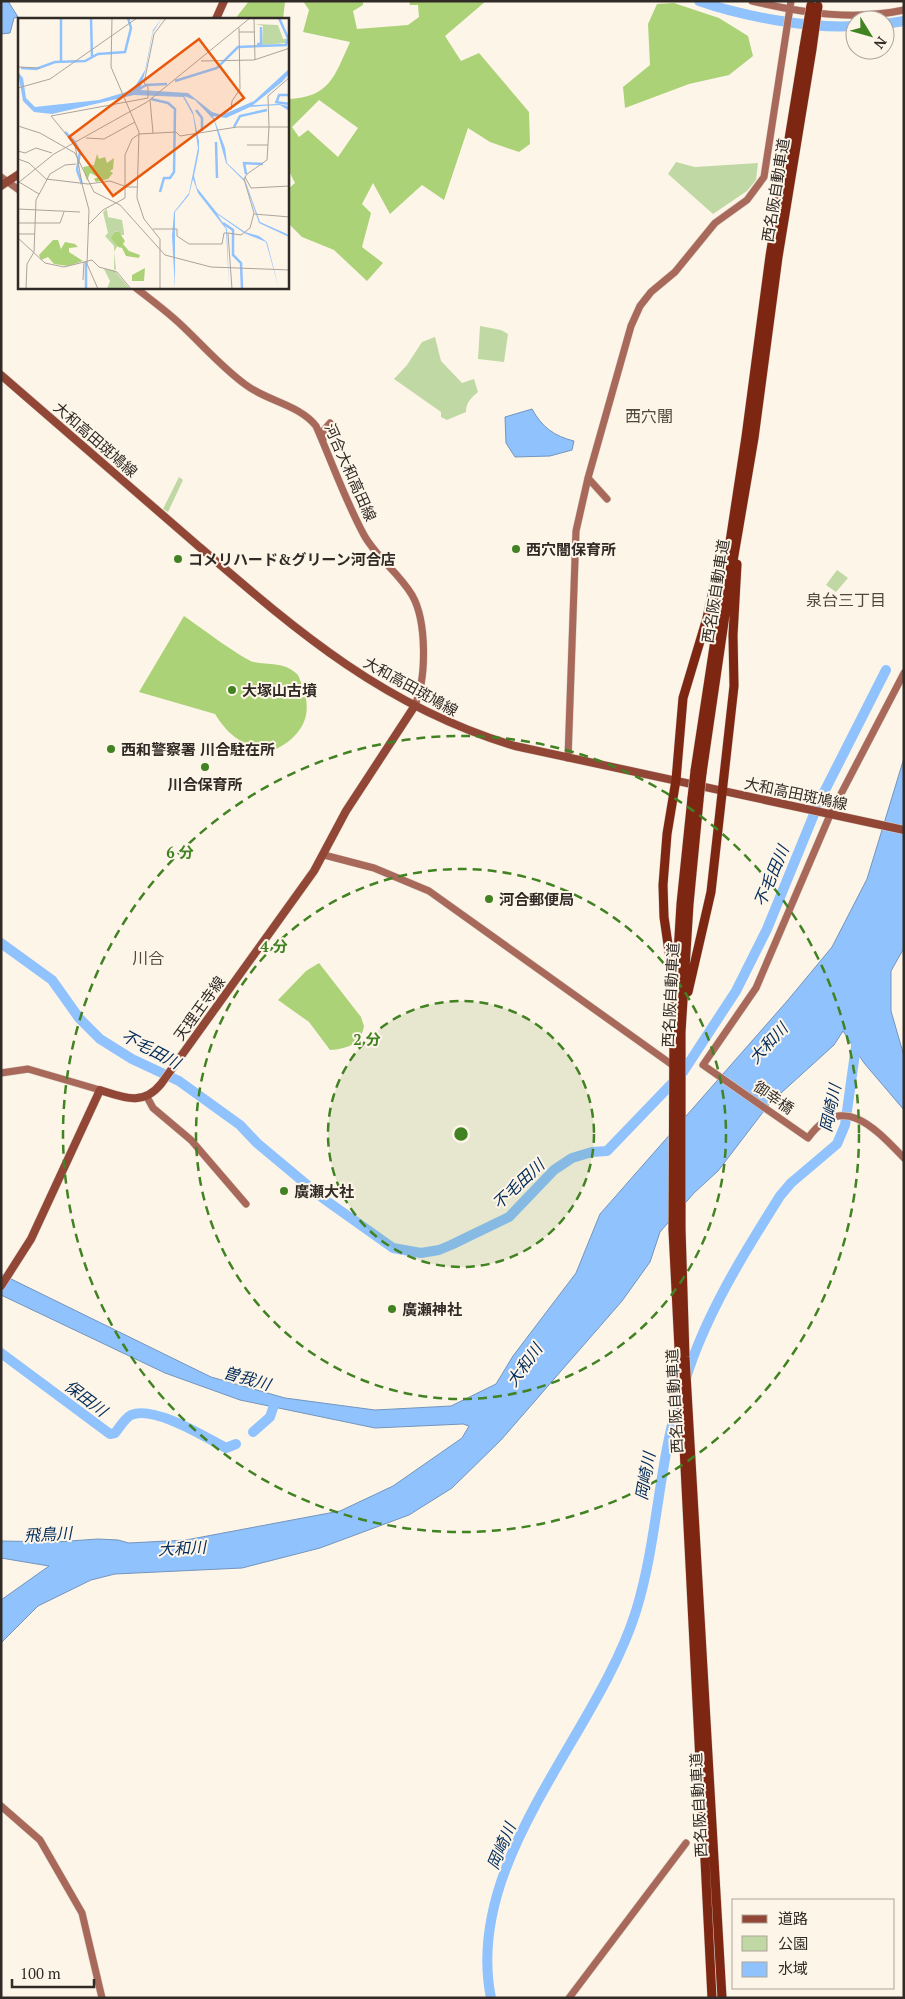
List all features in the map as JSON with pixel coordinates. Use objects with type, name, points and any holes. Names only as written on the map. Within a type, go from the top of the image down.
[{"type":"highway","name":"西名阪自動車道","points":[[722,1998],[710,1779],[696,1625],[674,1289],[672,1157],[678,1016],[689,904],[695,799],[740,499],[770,256],[815,3]]},
{"type":"highway","points":[[678,1016],[671,996],[672,969],[664,917],[663,885],[667,834],[676,780],[684,698],[714,589],[726,519],[740,499]]},
{"type":"highway","points":[[678,1016],[711,892],[734,686],[733,635],[740,499]]},
{"type":"highway","name":"西名阪自動車道","points":[[696,1625],[700,1778],[712,1998]]},
{"type":"main road","points":[[216,18],[224,1]]},
{"type":"main road","points":[[3,182],[18,174]]},
{"type":"main road","name":"大和高田斑鳩線","points":[[1,375],[281,617],[363,677],[414,707],[443,721],[486,737],[568,758],[904,830]]},
{"type":"main road","name":"天理王寺線","points":[[146,1097],[152,1094],[168,1075],[309,879],[324,855],[346,811],[414,707]]},
{"type":"main road","points":[[1,1286],[18,1261],[41,1220],[100,1090],[125,1097],[146,1097]]},
{"type":"street","points":[[752,1],[790,11],[850,16],[904,10]]},
{"type":"street","points":[[568,758],[575,542],[588,478],[635,315],[651,292],[682,264],[710,229],[747,200],[764,177],[791,1]]},
{"type":"street","points":[[3,182],[18,190]]},
{"type":"street","name":"河合大和高田線","points":[[137,289],[179,323],[214,358],[246,385],[264,397],[308,417],[316,426],[364,536],[408,589],[415,601],[422,638],[423,658],[421,686],[414,707]]},
{"type":"street","points":[[323,441],[324,430],[330,423]]},
{"type":"street","points":[[588,478],[608,499]]},
{"type":"street","points":[[830,815],[904,672]]},
{"type":"street","name":"御幸橋","points":[[830,815],[764,971],[744,1008],[703,1065],[808,1138],[822,1121],[837,1115],[853,1117],[871,1126],[904,1158]]},
{"type":"street","points":[[324,855],[374,868],[429,891],[671,1064]]},
{"type":"street","points":[[1,1074],[28,1069],[100,1090]]},
{"type":"street","points":[[146,1097],[153,1108],[191,1140],[246,1204]]},
{"type":"street","points":[[1,1806],[40,1840],[82,1913],[102,1998]]},
{"type":"street","points":[[569,1998],[686,1843]]},
{"type":"green space","points":[[249,1],[289,1],[285,2],[283,18],[236,18]]},
{"type":"green space","points":[[303,1],[363,1],[363,5],[353,11],[357,29],[408,25],[419,17],[418,5],[410,5],[409,1],[486,1],[445,36],[461,61],[479,53],[529,112],[530,144],[519,152],[490,142],[468,128],[444,200],[422,185],[390,214],[373,183],[362,204],[371,213],[362,247],[383,263],[367,281],[334,250],[302,237],[289,224],[289,188],[295,183],[289,171],[289,99],[313,94],[329,83],[350,42],[303,32],[309,10]],"holes":[[[319,100],[358,128],[338,157],[308,130],[299,137],[292,127]]]},
{"type":"green space","points":[[674,3],[719,18],[748,36],[753,56],[729,75],[689,84],[625,108],[623,87],[650,65],[648,24],[657,4]]},
{"type":"green space","points":[[676,162],[695,167],[758,163],[756,180],[747,191],[713,214],[668,174]]},
{"type":"green space","points":[[480,326],[501,330],[508,334],[504,362],[478,359]]},
{"type":"green space","points":[[435,337],[441,361],[462,383],[474,379],[478,392],[468,403],[466,412],[447,420],[441,417],[441,412],[394,379],[407,365],[422,342]]},
{"type":"green space","points":[[179,477],[183,480],[168,512],[163,509]]},
{"type":"green space","points":[[837,570],[848,578],[836,592],[826,585]]},
{"type":"green space","points":[[184,616],[249,660],[287,667],[297,674],[303,688],[307,710],[301,728],[295,736],[268,753],[237,739],[226,729],[215,714],[139,692]]},
{"type":"green space","points":[[319,963],[361,1017],[364,1026],[360,1037],[347,1047],[330,1050],[309,1022],[278,1000],[306,971]]},
{"type":"water","points":[[1,1],[8,1],[18,17],[14,18],[10,33],[1,34]]},
{"type":"water","points":[[532,409],[549,430],[574,441],[572,450],[550,456],[515,457],[506,443],[505,417]]},
{"type":"water","name":"大和川","points":[[904,758],[904,948],[891,971],[891,1011],[904,1056],[904,1110],[864,1063],[843,1031],[834,1045],[770,1103],[718,1171],[694,1193],[660,1232],[650,1262],[622,1301],[501,1440],[452,1488],[409,1515],[320,1548],[242,1568],[115,1574],[91,1580],[38,1606],[1,1643],[1,1600],[49,1566],[1,1558],[1,1541],[55,1542],[98,1539],[118,1540],[129,1543],[186,1540],[340,1511],[393,1486],[462,1438],[469,1426],[463,1424],[375,1428],[240,1400],[165,1373],[1,1295],[1,1274],[211,1377],[285,1398],[375,1410],[451,1406],[496,1384],[513,1356],[576,1273],[600,1214],[788,1000],[832,947],[867,879]]},
{"type":"waterway","points":[[699,1],[735,12],[776,20],[845,26]]},
{"type":"waterway","points":[[895,22],[904,21]]},
{"type":"waterway","name":"不毛田川","points":[[1,943],[52,980],[79,1018],[100,1039],[132,1059],[179,1081],[240,1125],[257,1143],[324,1199],[393,1248],[421,1253],[439,1250],[509,1217],[554,1170],[572,1158],[592,1152],[607,1151],[683,1072],[736,991],[767,929],[819,802],[886,670]]},
{"type":"waterway","name":"岡崎川","points":[[686,1378],[694,1354],[715,1307],[780,1196],[791,1183],[837,1144],[845,1125],[857,1039]]},
{"type":"waterway","name":"保田川","points":[[1,1353],[110,1434],[115,1433],[131,1415],[141,1413],[166,1418],[226,1448],[236,1444]]},
{"type":"waterway","name":"岡崎川","points":[[491,1998],[488,1947],[496,1897],[515,1847],[539,1799],[618,1657],[636,1611],[649,1557],[667,1446],[681,1392]]},
{"type":"waterway","name":"保田川","points":[[253,1432],[270,1417],[275,1402]]},
{"type":"place","name":"西穴闇保育所","points":[[516,549]]},
{"type":"place","name":"コメリハード&グリーン河合店","points":[[178,559]]},
{"type":"place","name":"大塚山古墳","points":[[232,690]]},
{"type":"place","name":"西和警察署 川合駐在所","points":[[111,749]]},
{"type":"place","name":"川合保育所","points":[[205,767]]},
{"type":"place","name":"河合郵便局","points":[[489,899]]},
{"type":"place","name":"廣瀬大社","points":[[284,1191]]},
{"type":"place","name":"廣瀬神社","points":[[392,1309]]},
{"type":"district","name":"西穴闇","points":[[649,416]]},
{"type":"district","name":"泉台三丁目","points":[[846,600]]},
{"type":"district","name":"川合","points":[[148,958]]},
{"type":"water label","name":"曽我川","points":[[247,1378]]},
{"type":"water label","name":"飛鳥川","points":[[48,1534]]}]
